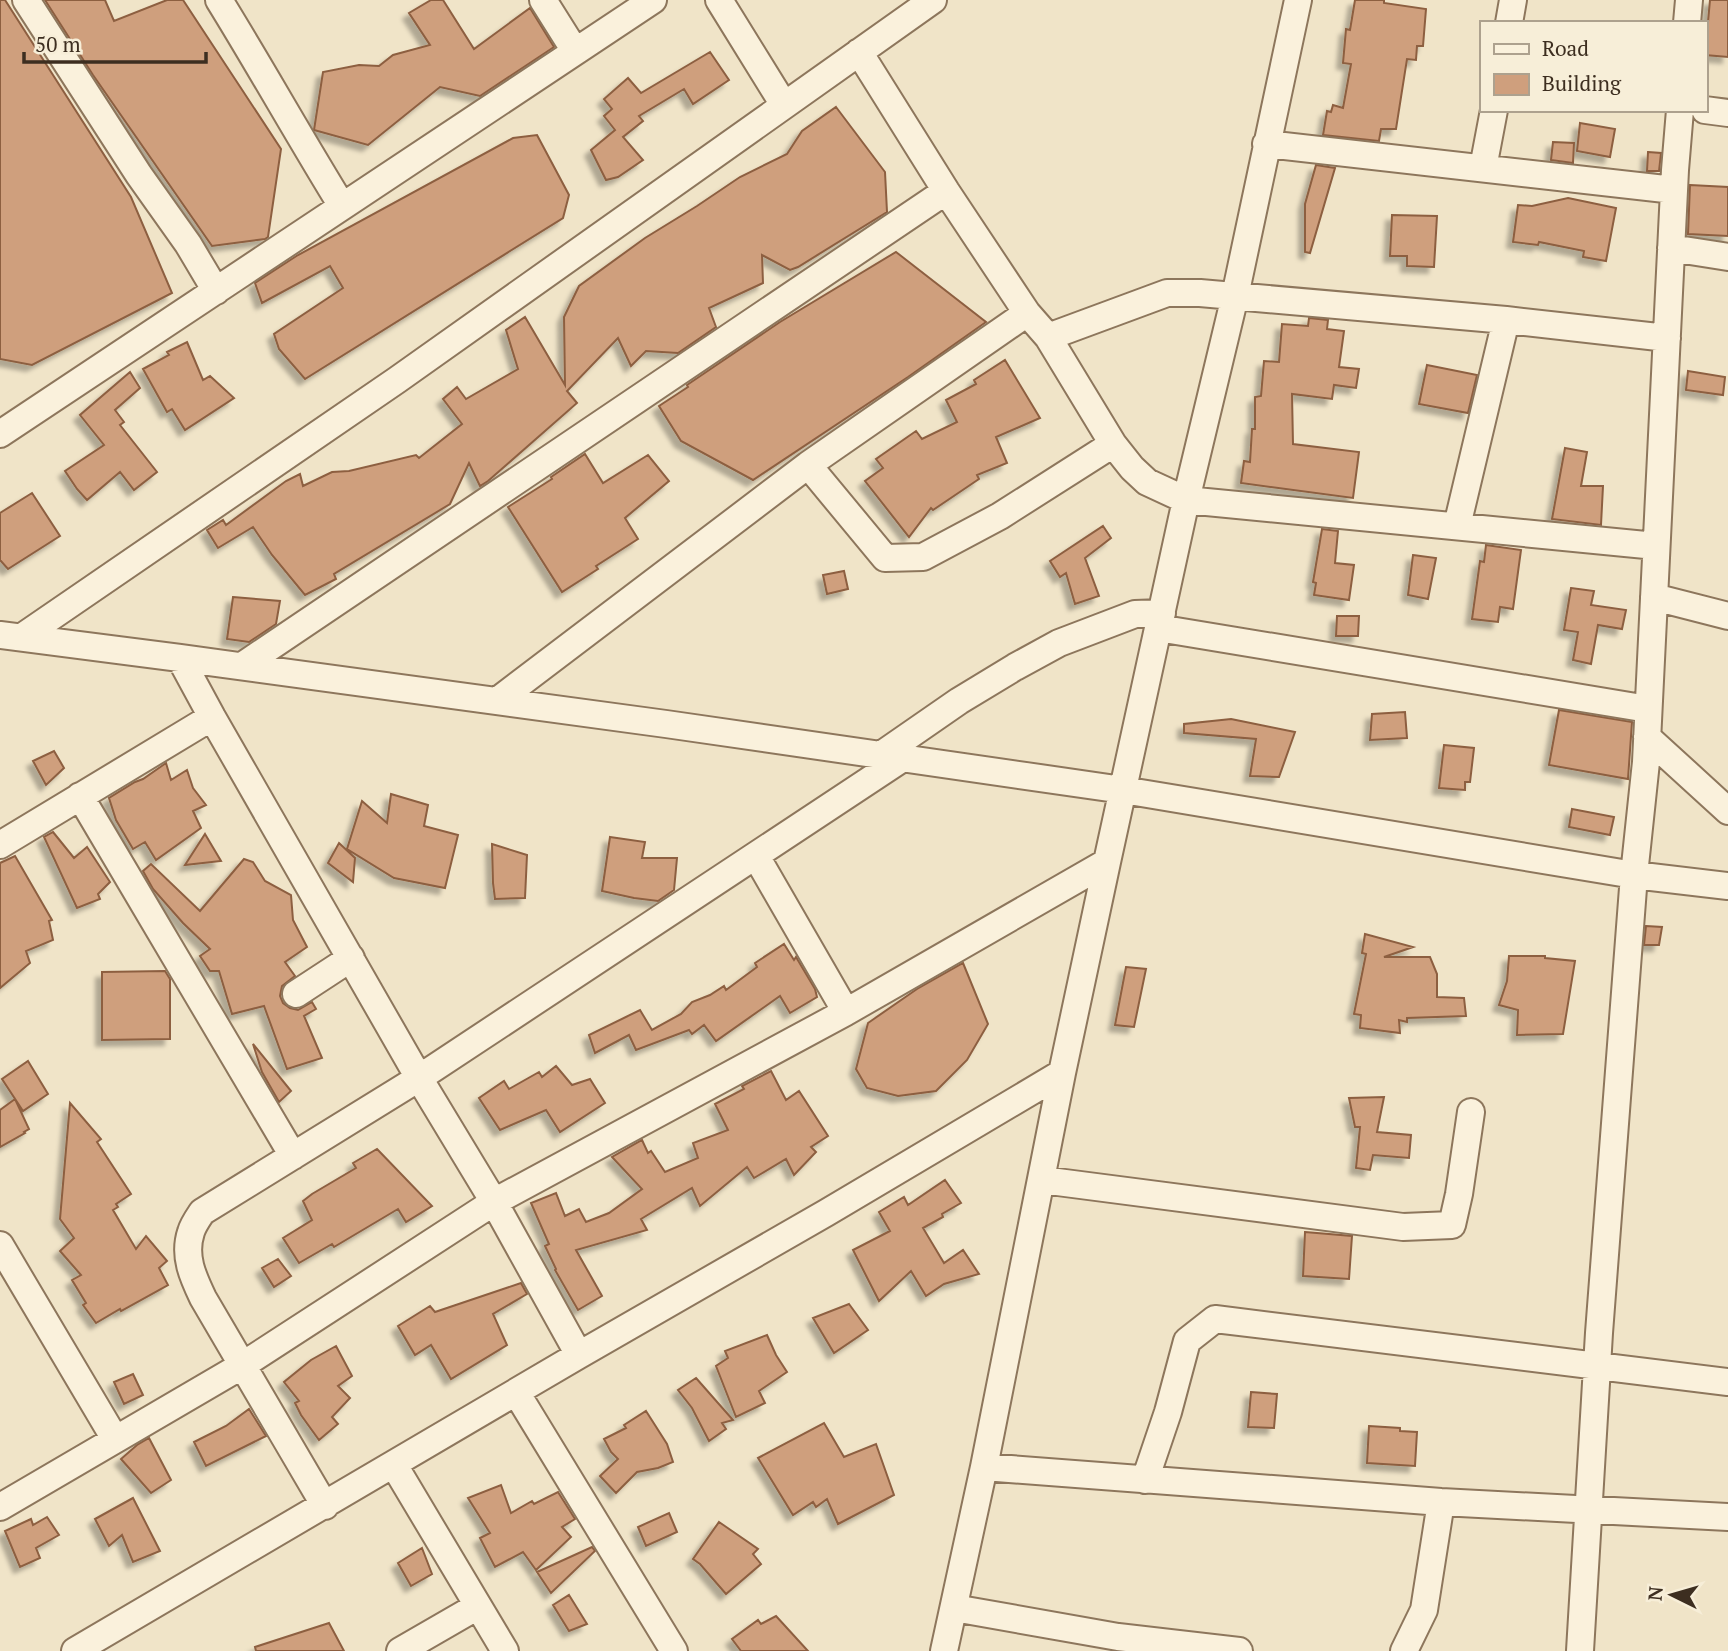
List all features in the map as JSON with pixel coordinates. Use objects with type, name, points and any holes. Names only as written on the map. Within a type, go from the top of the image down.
[{"type":"street","points":[[26,0],[216,290]]},
{"type":"street","points":[[219,0],[342,206]]},
{"type":"street","points":[[543,0],[575,51]]},
{"type":"street","points":[[0,434],[653,0]]},
{"type":"street","points":[[719,0],[784,105]]},
{"type":"street","points":[[11,636],[397,380],[933,0]]},
{"type":"street","points":[[944,1651],[1107,862],[1186,500],[1235,296],[1298,0]]},
{"type":"street","points":[[1509,21],[1513,0]]},
{"type":"street","points":[[1687,21],[1689,0]]},
{"type":"street","points":[[859,52],[946,191],[1027,313],[1048,337],[1113,444],[1147,482],[1186,500],[1656,545]]},
{"type":"street","points":[[1707,110],[1728,113]]},
{"type":"street","points":[[1483,168],[1494,112]]},
{"type":"street","points":[[1580,1651],[1597,1367],[1634,875],[1646,762],[1680,112]]},
{"type":"street","points":[[1266,144],[1674,190]]},
{"type":"street","points":[[242,666],[946,191]]},
{"type":"street","points":[[1671,248],[1728,257]]},
{"type":"street","points":[[1048,337],[1167,293],[1200,293],[1506,320],[1667,338]]},
{"type":"street","points":[[497,701],[808,465],[1027,313]]},
{"type":"street","points":[[1457,526],[1506,320]]},
{"type":"street","points":[[808,465],[885,558],[923,557],[1000,516],[1113,444]]},
{"type":"street","points":[[1654,597],[1728,616]]},
{"type":"street","points":[[325,1506],[192,1275],[187,1252],[191,1231],[202,1212],[419,1078],[756,856],[892,757],[959,701],[1015,667],[1059,643],[1135,614],[1648,709]]},
{"type":"street","points":[[11,636],[497,701],[1123,790],[1634,875],[1728,886]]},
{"type":"street","points":[[180,658],[419,1078],[494,1202],[579,1355]]},
{"type":"street","points":[[0,845],[212,717]]},
{"type":"street","points":[[1647,737],[1728,811]]},
{"type":"street","points":[[80,796],[293,1156]]},
{"type":"street","points":[[756,856],[846,1012]]},
{"type":"street","points":[[0,1507],[243,1365],[494,1202],[846,1012],[1107,862]]},
{"type":"street","points":[[296,994],[351,958]]},
{"type":"street","points":[[75,1651],[1062,1073]]},
{"type":"street","points":[[1042,1180],[1403,1227],[1452,1225],[1460,1194],[1471,1112]]},
{"type":"street","points":[[0,1245],[115,1439]]},
{"type":"street","points":[[1145,1480],[1168,1412],[1187,1341],[1215,1319],[1728,1382]]},
{"type":"street","points":[[516,1392],[674,1651]]},
{"type":"street","points":[[394,1465],[505,1651]]},
{"type":"street","points":[[984,1467],[1441,1502],[1728,1517]]},
{"type":"street","points":[[1404,1651],[1424,1610],[1441,1502]]},
{"type":"street","points":[[400,1651],[478,1606]]},
{"type":"street","points":[[954,1608],[1117,1644],[1239,1651]]},
{"type":"building","points":[[0,0],[5,0],[131,197],[172,293],[32,365],[0,359]]},
{"type":"building","points":[[45,0],[105,0],[114,21],[167,0],[183,0],[281,149],[268,237],[212,246],[93,75]]},
{"type":"building","points":[[431,0],[443,0],[474,49],[530,8],[554,47],[480,96],[440,87],[368,145],[314,130],[323,72],[359,65],[379,66],[393,55],[430,45],[409,13]]},
{"type":"building","points":[[1355,0],[1384,0],[1384,3],[1426,9],[1423,46],[1417,46],[1416,60],[1407,59],[1396,129],[1381,129],[1379,141],[1323,135],[1327,111],[1331,112],[1333,105],[1343,108],[1351,64],[1343,63],[1346,29],[1350,30]]},
{"type":"building","points":[[1710,0],[1728,0],[1728,57],[1707,55]]},
{"type":"building","points":[[710,52],[729,80],[693,104],[684,89],[639,116],[643,121],[623,137],[643,160],[618,177],[606,180],[591,150],[615,130],[604,116],[612,109],[604,99],[628,78],[641,93]]},
{"type":"building","points":[[836,107],[885,172],[887,212],[790,270],[762,255],[763,283],[709,308],[716,327],[678,353],[646,351],[631,366],[618,338],[567,391],[577,403],[488,481],[480,486],[469,463],[450,504],[334,574],[336,579],[305,595],[253,527],[218,548],[207,530],[223,520],[226,525],[286,481],[300,474],[303,486],[332,472],[349,471],[416,455],[419,458],[462,424],[443,399],[457,387],[466,399],[518,369],[506,330],[525,317],[565,385],[564,317],[579,286],[645,238],[740,177],[787,154],[802,131]]},
{"type":"building","points":[[1580,123],[1615,129],[1610,157],[1577,151]]},
{"type":"building","points":[[537,135],[569,195],[563,218],[305,379],[279,349],[274,334],[343,288],[330,266],[262,303],[255,283],[298,255],[513,138]]},
{"type":"building","points":[[1553,142],[1574,143],[1573,163],[1551,160]]},
{"type":"building","points":[[1648,152],[1661,153],[1659,171],[1647,171]]},
{"type":"building","points":[[1316,165],[1335,168],[1310,253],[1305,252],[1305,204]]},
{"type":"building","points":[[1690,185],[1728,187],[1728,236],[1688,234]]},
{"type":"building","points":[[1568,198],[1616,208],[1606,261],[1583,257],[1584,251],[1539,242],[1538,245],[1513,242],[1518,205],[1532,206]]},
{"type":"building","points":[[1392,215],[1437,216],[1434,267],[1407,266],[1407,256],[1390,256]]},
{"type":"building","points":[[896,252],[986,322],[753,480],[681,441],[659,406],[780,322]]},
{"type":"building","points":[[1309,318],[1328,320],[1327,329],[1344,331],[1339,367],[1359,369],[1356,388],[1334,385],[1332,399],[1292,394],[1293,444],[1359,452],[1353,498],[1241,483],[1244,461],[1250,462],[1252,429],[1255,429],[1255,397],[1261,396],[1264,361],[1279,362],[1282,324],[1308,326]]},
{"type":"building","points":[[187,342],[203,380],[210,376],[234,398],[185,430],[172,409],[167,412],[143,369]]},
{"type":"building","points":[[1005,360],[1040,418],[996,437],[1007,463],[977,475],[979,479],[933,510],[931,508],[909,537],[865,481],[883,468],[876,459],[916,431],[922,439],[957,422],[946,400],[976,384],[974,380]]},
{"type":"building","points":[[1427,365],[1477,375],[1468,413],[1419,404]]},
{"type":"building","points":[[1688,371],[1725,377],[1723,395],[1686,390]]},
{"type":"building","points":[[130,372],[140,388],[115,410],[124,422],[120,425],[157,472],[134,490],[120,472],[87,500],[65,471],[104,445],[80,415]]},
{"type":"building","points":[[1565,448],[1587,452],[1581,486],[1603,486],[1601,525],[1552,519]]},
{"type":"building","points":[[585,454],[603,483],[648,455],[669,481],[625,518],[638,539],[562,592],[508,507]]},
{"type":"building","points":[[32,493],[60,536],[8,569],[0,560],[0,513]]},
{"type":"building","points":[[1103,526],[1111,538],[1085,558],[1099,596],[1075,604],[1066,573],[1060,577],[1050,561]]},
{"type":"building","points":[[1322,529],[1338,531],[1335,563],[1354,565],[1349,600],[1314,595],[1316,583],[1313,582]]},
{"type":"building","points":[[1486,545],[1521,550],[1513,609],[1500,607],[1498,622],[1472,619],[1480,561],[1484,562]]},
{"type":"building","points":[[1413,555],[1436,558],[1428,599],[1408,595]]},
{"type":"building","points":[[844,571],[848,589],[827,594],[823,575]]},
{"type":"building","points":[[1571,588],[1594,591],[1591,605],[1626,610],[1622,629],[1598,625],[1591,664],[1573,660],[1578,632],[1564,630]]},
{"type":"building","points":[[233,597],[280,601],[276,624],[249,642],[227,639]]},
{"type":"building","points":[[1337,616],[1359,616],[1358,636],[1336,636]]},
{"type":"building","points":[[1559,710],[1632,722],[1628,779],[1549,765]]},
{"type":"building","points":[[1405,712],[1407,738],[1370,740],[1372,714]]},
{"type":"building","points":[[1231,719],[1295,732],[1279,777],[1250,776],[1256,739],[1184,733],[1184,724]]},
{"type":"building","points":[[1444,745],[1474,748],[1470,782],[1465,782],[1465,790],[1439,788]]},
{"type":"building","points":[[54,751],[64,768],[46,785],[33,761]]},
{"type":"building","points":[[166,763],[171,780],[187,770],[193,788],[206,805],[193,811],[201,828],[156,860],[145,842],[133,849],[116,820],[109,798]]},
{"type":"building","points":[[391,794],[428,805],[424,826],[458,835],[445,888],[394,878],[347,849],[362,801],[387,823]]},
{"type":"building","points":[[1572,809],[1614,817],[1610,835],[1569,827]]},
{"type":"building","points":[[53,832],[74,858],[87,847],[110,882],[98,894],[100,899],[77,908],[44,837]]},
{"type":"building","points":[[205,834],[221,861],[185,865]]},
{"type":"building","points":[[610,837],[645,842],[642,858],[677,858],[674,890],[658,901],[602,891]]},
{"type":"building","points":[[339,843],[355,858],[353,882],[328,863]]},
{"type":"building","points":[[492,844],[527,855],[525,898],[495,899]]},
{"type":"building","points":[[15,856],[52,920],[49,921],[53,940],[26,951],[30,963],[0,988],[0,863]]},
{"type":"building","points":[[244,859],[253,862],[265,881],[291,895],[293,920],[307,947],[285,962],[295,976],[282,986],[280,996],[283,1003],[298,1010],[312,1002],[316,1009],[304,1016],[322,1058],[287,1069],[264,1006],[232,1014],[219,971],[210,971],[200,956],[210,949],[153,889],[143,871],[151,864],[200,911]]},
{"type":"building","points":[[1646,926],[1662,927],[1659,945],[1644,945]]},
{"type":"building","points":[[1365,934],[1413,947],[1384,957],[1430,957],[1437,974],[1437,997],[1464,998],[1466,1016],[1407,1018],[1407,1022],[1399,1020],[1400,1033],[1360,1028],[1361,1015],[1354,1014],[1366,954],[1362,953]]},
{"type":"building","points":[[784,944],[794,960],[796,957],[817,997],[790,1013],[780,996],[716,1041],[704,1025],[692,1034],[689,1030],[636,1050],[629,1035],[595,1053],[589,1035],[640,1010],[652,1030],[681,1014],[692,1002],[724,986],[726,990],[757,967],[755,963]]},
{"type":"building","points":[[1509,956],[1545,956],[1575,961],[1563,1034],[1517,1035],[1518,1010],[1499,1005],[1507,981]]},
{"type":"building","points":[[963,963],[988,1024],[967,1060],[936,1091],[898,1096],[867,1088],[856,1069],[868,1023],[917,989]]},
{"type":"building","points":[[1126,967],[1146,969],[1134,1027],[1115,1025]]},
{"type":"building","points":[[165,971],[170,979],[170,1039],[102,1040],[102,972]]},
{"type":"building","points":[[253,1044],[291,1091],[279,1102],[262,1072]]},
{"type":"building","points":[[28,1061],[48,1094],[23,1111],[2,1079]]},
{"type":"building","points":[[556,1066],[572,1085],[590,1079],[605,1103],[560,1132],[546,1110],[500,1130],[479,1098],[504,1081],[509,1089],[539,1072],[542,1077]]},
{"type":"building","points":[[771,1071],[786,1100],[799,1091],[828,1136],[811,1147],[816,1152],[794,1175],[786,1159],[754,1178],[747,1167],[700,1206],[692,1188],[641,1219],[647,1230],[576,1250],[602,1296],[578,1310],[555,1270],[545,1246],[549,1244],[531,1203],[556,1193],[565,1216],[579,1209],[586,1222],[609,1213],[642,1189],[612,1157],[642,1140],[648,1153],[651,1151],[665,1172],[698,1158],[693,1143],[728,1130],[715,1104]]},
{"type":"building","points":[[1384,1097],[1377,1132],[1411,1135],[1409,1158],[1373,1155],[1370,1170],[1356,1168],[1360,1127],[1355,1127],[1349,1098]]},
{"type":"building","points":[[15,1099],[29,1129],[0,1147],[0,1110]]},
{"type":"building","points":[[70,1103],[101,1139],[97,1142],[131,1194],[116,1204],[118,1207],[113,1210],[136,1249],[146,1236],[167,1261],[159,1268],[168,1285],[96,1323],[83,1305],[86,1303],[72,1280],[81,1275],[60,1251],[74,1238],[60,1219]]},
{"type":"building","points":[[377,1149],[432,1206],[406,1222],[398,1209],[334,1247],[332,1244],[299,1263],[283,1238],[312,1220],[303,1201],[356,1168],[353,1163]]},
{"type":"building","points":[[945,1180],[961,1203],[923,1228],[944,1263],[963,1250],[979,1274],[944,1284],[926,1296],[911,1271],[879,1301],[853,1250],[890,1231],[879,1212],[904,1197],[908,1205]]},
{"type":"building","points":[[1305,1232],[1352,1236],[1349,1279],[1303,1276]]},
{"type":"building","points":[[278,1259],[291,1276],[274,1287],[262,1268]]},
{"type":"building","points":[[521,1283],[527,1294],[493,1314],[507,1345],[451,1379],[431,1345],[415,1355],[398,1326],[430,1306],[435,1312]]},
{"type":"building","points":[[849,1304],[868,1330],[834,1353],[813,1318]]},
{"type":"building","points":[[767,1335],[787,1372],[759,1391],[765,1403],[736,1417],[716,1366],[728,1358],[725,1351]]},
{"type":"building","points":[[336,1346],[352,1376],[338,1386],[350,1398],[332,1417],[338,1424],[319,1440],[301,1415],[295,1403],[299,1401],[284,1382],[311,1360]]},
{"type":"building","points":[[133,1374],[143,1395],[124,1404],[114,1382]]},
{"type":"building","points":[[696,1378],[733,1420],[722,1423],[726,1429],[709,1441],[692,1408],[678,1390]]},
{"type":"building","points":[[1251,1392],[1277,1394],[1274,1428],[1248,1427]]},
{"type":"building","points":[[249,1409],[266,1436],[206,1466],[194,1442],[226,1426]]},
{"type":"building","points":[[646,1411],[667,1444],[673,1462],[637,1472],[616,1493],[600,1476],[618,1459],[604,1439],[626,1428],[624,1425]]},
{"type":"building","points":[[824,1423],[844,1457],[876,1444],[894,1495],[838,1524],[827,1499],[816,1507],[813,1502],[793,1515],[758,1458]]},
{"type":"building","points":[[1369,1426],[1417,1432],[1415,1466],[1367,1463]]},
{"type":"building","points":[[149,1438],[171,1480],[151,1493],[121,1459]]},
{"type":"building","points":[[501,1485],[511,1513],[532,1501],[534,1504],[558,1492],[575,1519],[562,1527],[571,1537],[536,1570],[523,1552],[495,1567],[480,1538],[490,1533],[468,1498]]},
{"type":"building","points":[[133,1498],[160,1551],[133,1562],[122,1535],[109,1546],[95,1519]]},
{"type":"building","points":[[669,1513],[677,1532],[646,1546],[638,1527]]},
{"type":"building","points":[[47,1517],[59,1535],[36,1548],[40,1558],[20,1567],[5,1531],[31,1519],[33,1525]]},
{"type":"building","points":[[719,1522],[758,1549],[753,1554],[761,1564],[726,1594],[693,1559]]},
{"type":"building","points":[[592,1547],[595,1551],[551,1593],[537,1572]]},
{"type":"building","points":[[422,1548],[432,1574],[411,1586],[398,1563]]},
{"type":"building","points":[[569,1595],[587,1624],[569,1631],[553,1605]]},
{"type":"building","points":[[776,1616],[808,1651],[741,1651],[732,1639],[758,1620],[761,1624]]},
{"type":"building","points":[[329,1623],[344,1651],[256,1651],[255,1647]]}]
